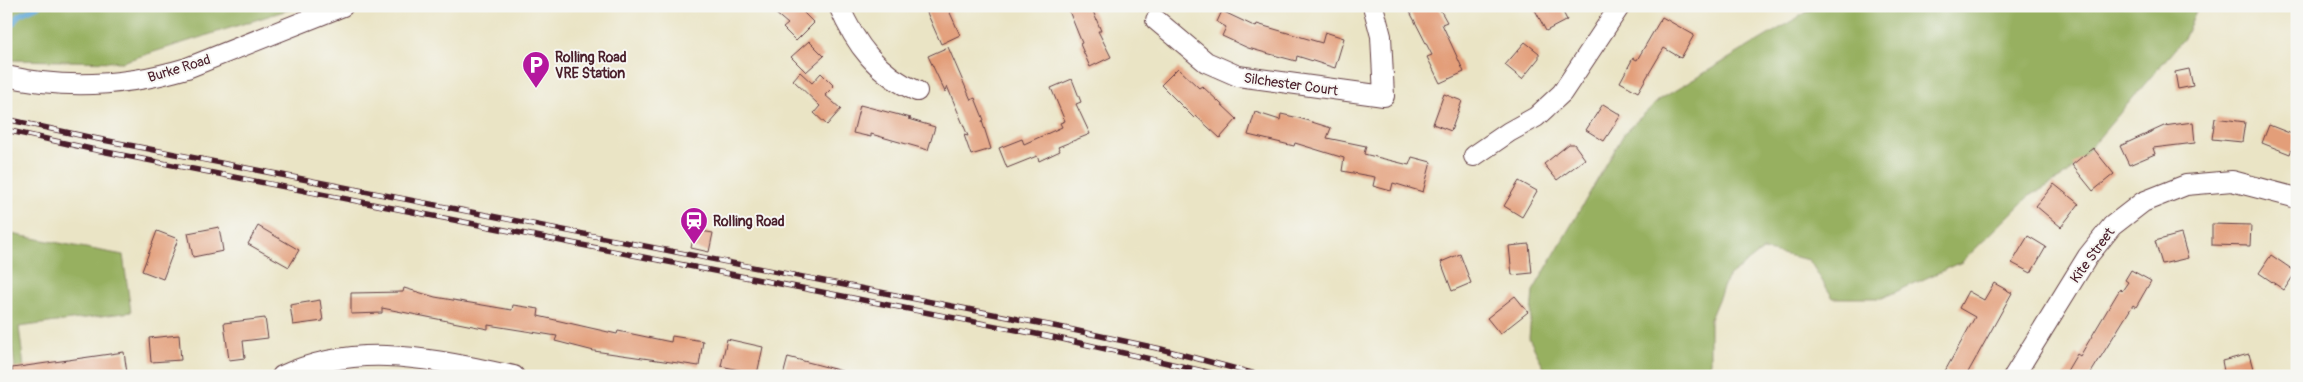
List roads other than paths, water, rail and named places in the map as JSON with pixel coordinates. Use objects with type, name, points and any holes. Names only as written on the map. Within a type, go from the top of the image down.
[{"type":"street","name":"Burke Road","points":[[6,76],[57,84],[91,86],[127,83],[161,76],[187,68],[343,6]]},
{"type":"street","points":[[839,6],[850,33],[876,62],[898,83],[918,91]]},
{"type":"street","name":"Silchester Court","points":[[1156,20],[1206,62],[1238,76],[1384,96],[1381,36],[1373,6]]},
{"type":"street","points":[[1474,156],[1536,117],[1562,93],[1620,6]]},
{"type":"street","name":"Kite Street","points":[[2014,376],[2088,256],[2112,226],[2143,202],[2186,185],[2232,181],[2297,198]]},
{"type":"street","points":[[282,376],[336,358],[384,354],[423,358],[514,376]]},
{"type":"waterway","points":[[8,31],[19,15],[39,6]]},
{"type":"railway","points":[[6,119],[93,138],[1064,328],[1161,349],[1263,376]]},
{"type":"railway","points":[[6,130],[91,149],[1062,339],[1225,376]]},
{"type":"place","name":"Rolling Road VRE Station","points":[[536,89]]},
{"type":"place","name":"Rolling Road","points":[[694,245]]}]
